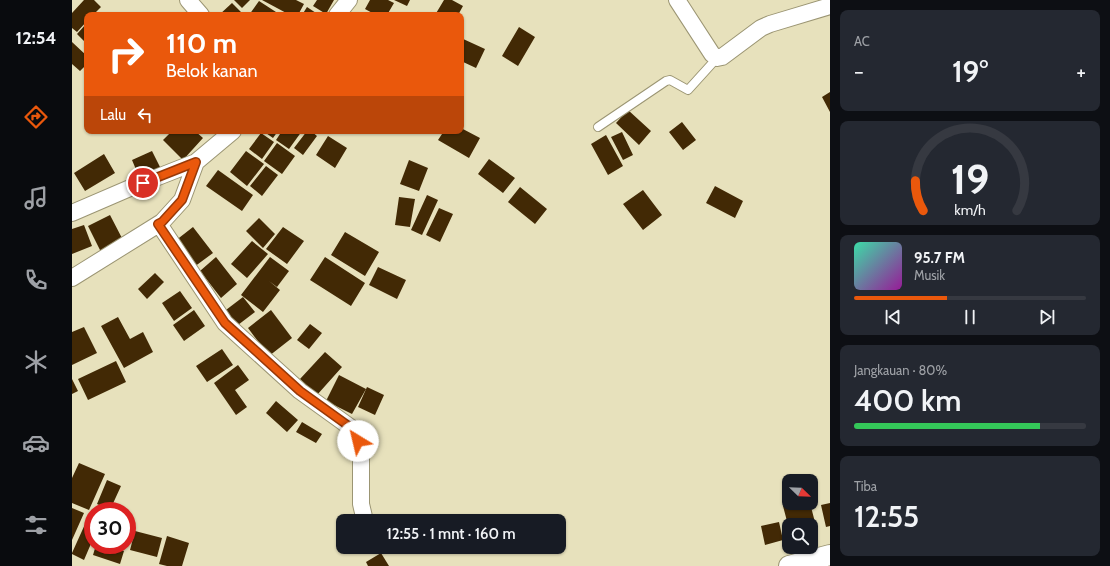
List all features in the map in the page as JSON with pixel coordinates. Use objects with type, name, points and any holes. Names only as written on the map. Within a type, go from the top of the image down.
[{"type":"street","points":[[188,0],[198,12]]},
{"type":"street","points":[[339,12],[349,0]]},
{"type":"street","points":[[677,0],[712,54],[718,58],[722,57],[761,28],[830,6]]},
{"type":"street","points":[[72,213],[196,162],[229,134]]},
{"type":"street","points":[[72,278],[162,222],[182,200],[196,162]]},
{"type":"street","points":[[158,224],[225,323],[300,391],[350,427],[358,441],[361,451],[361,504],[363,514]]},
{"type":"street","points":[[789,566],[830,555]]},
{"type":"lane","points":[[598,127],[666,81],[670,80],[688,90],[718,58]]},
{"type":"building","points":[[84,0],[94,0],[101,7],[96,12],[84,12],[84,24],[77,32],[72,28],[72,13]]},
{"type":"building","points":[[234,0],[250,0],[242,8]]},
{"type":"building","points":[[262,0],[296,0],[304,4],[300,12],[284,12]]},
{"type":"building","points":[[317,0],[334,0],[327,12],[323,12],[313,6]]},
{"type":"building","points":[[370,0],[388,0],[394,3],[389,12],[370,12],[365,9]]},
{"type":"building","points":[[394,0],[410,0],[407,6]]},
{"type":"building","points":[[444,0],[452,0],[463,6],[460,12],[437,12]]},
{"type":"building","points":[[259,1],[276,12],[251,12]]},
{"type":"building","points":[[232,3],[241,12],[222,12]]},
{"type":"building","points":[[307,7],[314,12],[304,12]]},
{"type":"building","points":[[84,26],[84,41],[77,34]]},
{"type":"building","points":[[519,27],[535,37],[518,66],[502,56]]},
{"type":"building","points":[[464,39],[485,49],[476,68],[464,62]]},
{"type":"building","points":[[72,42],[84,53],[84,67],[80,71],[72,64]]},
{"type":"building","points":[[830,92],[830,112],[822,97]]},
{"type":"building","points":[[628,110],[651,131],[639,145],[616,123]]},
{"type":"building","points":[[682,122],[696,140],[683,150],[669,132]]},
{"type":"building","points":[[464,130],[480,138],[469,158],[438,140],[442,134],[464,134]]},
{"type":"building","points":[[622,132],[633,155],[623,160],[611,137]]},
{"type":"building","points":[[169,134],[198,134],[203,138],[183,160],[163,140]]},
{"type":"building","points":[[260,134],[274,142],[262,159],[249,149]]},
{"type":"building","points":[[267,134],[276,134],[273,138]]},
{"type":"building","points":[[280,134],[300,134],[289,149],[276,140]]},
{"type":"building","points":[[305,134],[315,134],[317,136],[303,155],[294,148]]},
{"type":"building","points":[[606,135],[623,166],[608,175],[591,144]]},
{"type":"building","points":[[328,136],[347,148],[335,168],[316,155]]},
{"type":"building","points":[[277,143],[295,156],[282,174],[264,161]]},
{"type":"building","points":[[152,151],[161,169],[140,179],[132,160]]},
{"type":"building","points":[[246,151],[264,164],[247,186],[230,172]]},
{"type":"building","points":[[104,154],[115,173],[85,191],[74,173]]},
{"type":"building","points":[[489,159],[515,178],[503,193],[478,174]]},
{"type":"building","points":[[409,160],[428,168],[419,191],[400,184]]},
{"type":"building","points":[[266,166],[278,175],[262,196],[250,186]]},
{"type":"building","points":[[218,170],[253,195],[242,211],[206,186]]},
{"type":"building","points":[[715,186],[743,201],[735,218],[706,203]]},
{"type":"building","points":[[520,187],[547,209],[535,224],[508,202]]},
{"type":"building","points":[[643,190],[662,215],[643,230],[623,204]]},
{"type":"building","points":[[427,195],[438,200],[422,235],[411,230]]},
{"type":"building","points":[[399,197],[415,199],[410,227],[395,225]]},
{"type":"building","points":[[439,208],[453,214],[440,242],[426,235]]},
{"type":"building","points":[[110,215],[124,242],[102,254],[88,226]]},
{"type":"building","points":[[259,218],[275,234],[263,248],[246,231]]},
{"type":"building","points":[[84,225],[92,246],[72,254],[72,229]]},
{"type":"building","points":[[193,227],[213,253],[194,267],[175,241]]},
{"type":"building","points":[[283,227],[304,241],[287,264],[266,249]]},
{"type":"building","points":[[345,232],[379,252],[365,276],[331,255]]},
{"type":"building","points":[[252,241],[268,254],[247,278],[231,264]]},
{"type":"building","points":[[216,257],[237,284],[221,298],[200,271]]},
{"type":"building","points":[[270,257],[289,271],[277,287],[269,281],[280,290],[263,312],[241,295]]},
{"type":"building","points":[[325,257],[365,283],[351,306],[310,280]]},
{"type":"building","points":[[378,267],[406,280],[397,299],[369,285]]},
{"type":"building","points":[[155,273],[164,282],[147,299],[138,289]]},
{"type":"building","points":[[180,291],[192,308],[174,321],[162,303]]},
{"type":"building","points":[[243,297],[255,312],[234,328],[222,313]]},
{"type":"building","points":[[194,310],[205,326],[184,341],[173,325]]},
{"type":"building","points":[[271,310],[292,338],[269,356],[248,328]]},
{"type":"building","points":[[118,317],[130,339],[143,332],[153,352],[124,368],[101,326]]},
{"type":"building","points":[[310,324],[322,333],[309,349],[297,340]]},
{"type":"building","points":[[84,327],[97,353],[72,365],[72,332]]},
{"type":"building","points":[[222,349],[233,365],[207,382],[196,366]]},
{"type":"building","points":[[325,352],[342,367],[317,395],[300,379]]},
{"type":"building","points":[[116,361],[126,382],[88,400],[78,379]]},
{"type":"building","points":[[238,365],[249,380],[235,390],[247,407],[236,415],[214,383]]},
{"type":"building","points":[[339,375],[366,389],[352,414],[326,401]]},
{"type":"building","points":[[72,379],[78,391],[72,394]]},
{"type":"building","points":[[367,387],[384,395],[375,415],[358,407]]},
{"type":"building","points":[[276,401],[298,420],[287,432],[266,413]]},
{"type":"building","points":[[302,422],[322,434],[316,443],[296,432]]},
{"type":"building","points":[[79,463],[105,474],[93,502],[84,502],[84,508],[72,503],[72,478]]},
{"type":"building","points":[[107,480],[121,486],[114,502],[98,502]]},
{"type":"building","points":[[830,503],[830,526],[826,527],[821,505]]},
{"type":"building","points":[[72,508],[84,513],[72,540]]},
{"type":"building","points":[[784,510],[812,510],[814,518],[786,518]]},
{"type":"building","points":[[779,522],[782,540],[765,545],[761,526]]},
{"type":"building","points":[[84,526],[84,554],[87,554],[84,560],[72,553]]},
{"type":"building","points":[[136,531],[162,538],[157,557],[136,552]]},
{"type":"building","points":[[167,536],[189,543],[182,566],[167,566],[159,564]]},
{"type":"building","points":[[93,554],[123,554],[120,564]]},
{"type":"building","points":[[382,554],[389,566],[368,566],[366,562]]},
{"type":"route","points":[[143,183],[196,162],[182,200],[162,222],[158,224],[225,323],[300,391],[350,427],[358,441]]}]
